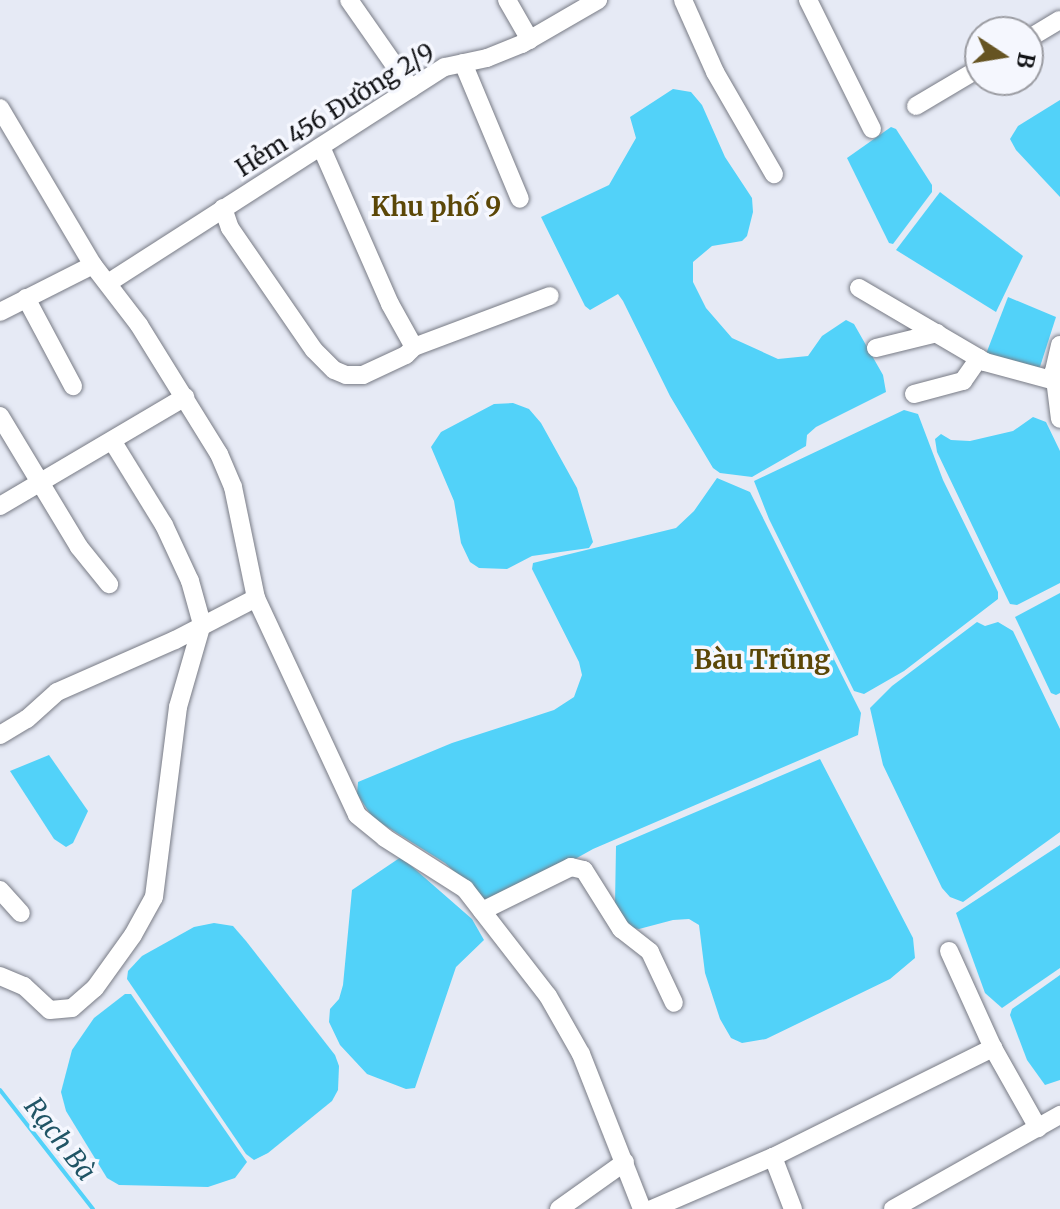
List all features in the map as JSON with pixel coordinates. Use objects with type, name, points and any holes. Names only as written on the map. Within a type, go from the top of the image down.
[{"type":"street","points":[[349,0],[411,89]]},
{"type":"street","points":[[507,0],[530,40]]},
{"type":"street","name":"Hẻm 456 Đường 2/9","points":[[108,283],[223,208],[322,149],[445,67],[487,58],[530,40],[598,0]]},
{"type":"street","points":[[683,0],[715,72],[774,174]]},
{"type":"street","points":[[808,0],[872,129]]},
{"type":"street","points":[[463,63],[520,199]]},
{"type":"street","points":[[916,106],[964,78]]},
{"type":"street","points":[[0,108],[93,265],[185,397],[219,454],[233,487],[256,598],[357,815],[385,838],[465,889],[548,996],[581,1054],[642,1209]]},
{"type":"street","points":[[322,149],[390,304],[414,347]]},
{"type":"street","points":[[223,208],[230,228],[314,350],[334,370],[346,375],[363,375],[406,355],[414,347],[550,296]]},
{"type":"street","points":[[0,312],[93,265]]},
{"type":"street","points":[[859,288],[979,358],[1055,381]]},
{"type":"street","points":[[26,298],[73,386]]},
{"type":"street","points":[[876,348],[937,333]]},
{"type":"street","points":[[1060,345],[1055,381],[1060,419]]},
{"type":"street","points":[[914,394],[963,381],[979,358]]},
{"type":"street","points":[[0,506],[41,485],[185,397]]},
{"type":"street","points":[[0,416],[79,547],[109,584]]},
{"type":"street","points":[[0,976],[24,986],[50,1010],[72,1008],[95,988],[133,935],[154,897],[178,707],[202,624],[190,581],[164,525],[113,442]]},
{"type":"street","points":[[0,735],[27,719],[57,692],[256,598]]},
{"type":"street","points":[[482,911],[571,867],[584,870],[621,929],[650,952],[674,1003]]},
{"type":"street","points":[[0,890],[21,913]]},
{"type":"street","points":[[949,951],[993,1048],[1038,1128]]},
{"type":"street","points":[[652,1209],[773,1157],[993,1048]]},
{"type":"street","points":[[893,1209],[1060,1115]]},
{"type":"street","points":[[773,1157],[793,1209]]},
{"type":"street","points":[[559,1209],[625,1162]]},
{"type":"water","points":[[673,89],[691,92],[702,105],[725,157],[752,198],[753,212],[747,236],[742,241],[712,246],[693,262],[693,282],[706,308],[732,338],[778,359],[808,356],[822,336],[846,320],[854,324],[883,375],[886,392],[816,427],[807,435],[806,446],[752,477],[720,473],[713,468],[670,396],[623,301],[618,294],[590,310],[585,306],[541,217],[609,185],[636,138],[630,117]]},
{"type":"water","points":[[1060,100],[1060,197],[1016,150],[1010,139],[1018,126]]},
{"type":"water","points":[[891,127],[896,129],[932,185],[932,192],[893,244],[889,243],[847,158]]},
{"type":"water","points":[[940,192],[1023,256],[996,312],[896,250]]},
{"type":"water","points":[[1008,297],[1056,317],[1038,373],[986,354]]},
{"type":"water","points":[[513,403],[529,409],[541,423],[577,488],[593,542],[589,548],[532,556],[507,569],[479,568],[470,562],[461,543],[454,501],[431,447],[441,432],[494,404]]},
{"type":"water","points":[[904,410],[918,414],[943,480],[998,592],[998,599],[904,671],[864,694],[854,691],[769,519],[754,481]]},
{"type":"water","points":[[1033,417],[1046,422],[1060,451],[1060,583],[1017,605],[1010,604],[1006,596],[937,452],[935,439],[941,434],[951,440],[970,441],[1013,431]]},
{"type":"water","points":[[717,478],[750,492],[861,713],[858,735],[593,849],[523,888],[486,901],[445,863],[373,818],[357,794],[358,782],[452,743],[554,710],[574,697],[582,675],[579,662],[532,569],[533,563],[676,528],[694,511]]},
{"type":"water","points":[[1060,593],[1060,693],[1056,695],[1051,693],[1015,617]]},
{"type":"water","points":[[977,622],[985,626],[998,622],[1013,631],[1060,729],[1060,832],[963,902],[950,897],[942,888],[883,765],[870,708],[892,686]]},
{"type":"water","points":[[49,755],[88,811],[73,843],[66,847],[54,839],[10,771]]},
{"type":"water","points":[[820,759],[913,938],[915,958],[890,979],[766,1039],[742,1043],[731,1038],[720,1019],[705,973],[699,925],[689,919],[639,929],[628,927],[615,904],[616,846]]},
{"type":"water","points":[[1060,845],[1060,968],[1002,1008],[985,993],[956,913]]},
{"type":"water","points":[[401,857],[472,919],[484,940],[456,967],[415,1088],[406,1089],[367,1074],[340,1045],[329,1022],[330,1009],[339,999],[343,985],[352,890]]},
{"type":"water","points":[[214,923],[233,926],[335,1055],[339,1066],[338,1090],[332,1101],[268,1153],[254,1160],[246,1154],[127,979],[128,971],[142,956],[194,927]]},
{"type":"water","points":[[1060,975],[1060,1080],[1045,1085],[1027,1060],[1010,1015],[1012,1009]]},
{"type":"water","points":[[125,994],[131,994],[247,1162],[235,1178],[208,1187],[119,1185],[107,1178],[66,1111],[61,1092],[72,1050],[94,1018]]},
{"type":"waterway","name":"Rạch Bà","points":[[0,1090],[93,1209]]},
{"type":"district","name":"Khu phố 9","points":[[436,207]]},
{"type":"district","name":"Bàu Trũng","points":[[762,660]]}]
